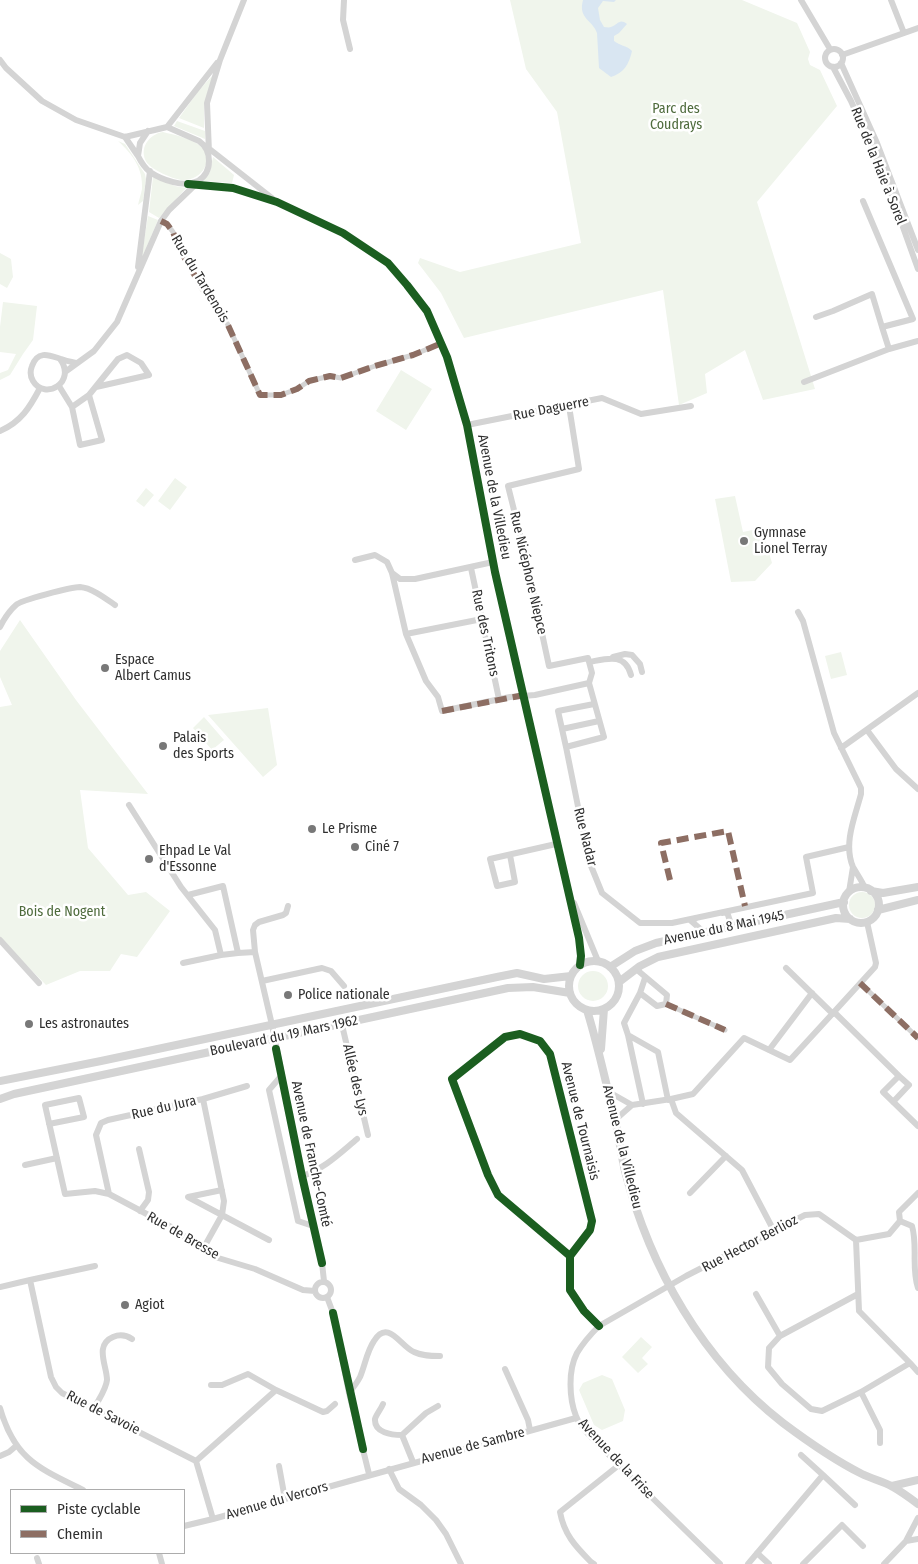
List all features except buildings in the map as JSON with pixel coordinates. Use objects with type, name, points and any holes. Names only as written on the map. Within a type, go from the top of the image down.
[{"type":"street","points":[[65,372],[94,351],[116,322],[161,221],[169,210],[206,172],[209,161],[206,103],[220,60],[244,0]]},
{"type":"street","points":[[344,0],[343,20],[350,49]]},
{"type":"street","points":[[801,0],[830,49]]},
{"type":"street","points":[[891,0],[904,32]]},
{"type":"street","points":[[842,55],[918,28]]},
{"type":"street","points":[[830,49],[839,50],[842,55],[841,63],[833,67],[827,64],[825,60],[825,56],[830,49]]},
{"type":"street","points":[[0,60],[42,102],[76,120],[125,137],[167,128],[207,149]]},
{"type":"street","points":[[167,128],[220,60]]},
{"type":"street","name":"Rue de la Haie à Sorel","points":[[841,63],[877,143],[918,250]]},
{"type":"street","name":"Rue de la Haie à Sorel","points":[[833,67],[851,100],[882,171],[918,269]]},
{"type":"street","points":[[138,156],[140,143],[148,132]]},
{"type":"street","points":[[125,137],[150,172],[138,273]]},
{"type":"street","name":"Avenue de la Villedieu","points":[[207,149],[277,202]]},
{"type":"street","name":"Avenue de la Villedieu","points":[[150,172],[163,178],[188,184],[197,182],[233,188],[277,202],[343,232],[388,263],[427,311],[442,343],[467,425],[494,562],[556,844],[579,938],[580,965]]},
{"type":"street","points":[[863,201],[913,319],[882,327]]},
{"type":"street","name":"Rue du Tardenois","points":[[161,221],[167,224],[202,288],[222,312],[260,395],[281,395],[297,389],[309,381],[330,376],[341,378],[413,355],[442,343]]},
{"type":"street","points":[[816,317],[872,294],[889,349]]},
{"type":"street","points":[[804,382],[889,349],[918,342]]},
{"type":"street","points":[[60,359],[64,364],[63,381],[59,386],[50,389],[40,388],[32,379],[30,373],[34,362],[43,355],[55,356],[77,363]]},
{"type":"street","points":[[72,407],[89,395],[118,359],[127,355],[141,363],[149,375],[96,387]]},
{"type":"street","points":[[59,386],[72,407],[80,445],[102,440],[89,395]]},
{"type":"street","points":[[0,431],[9,427],[28,410],[40,388]]},
{"type":"street","name":"Rue Daguerre","points":[[467,425],[602,398],[641,414],[691,406]]},
{"type":"street","name":"Rue Nicéphore Niepce","points":[[569,406],[579,469],[508,486],[526,554],[549,666],[588,658],[589,662]]},
{"type":"street","points":[[355,560],[375,555],[387,562],[392,573],[406,634],[426,681],[438,697],[442,711],[499,699],[535,695],[589,683]]},
{"type":"street","points":[[392,573],[400,579],[416,579],[494,562]]},
{"type":"street","name":"Rue des Tritons","points":[[471,568],[499,699]]},
{"type":"street","points":[[0,627],[6,616],[17,604],[36,597],[80,587],[96,593],[114,605]]},
{"type":"street","points":[[798,612],[803,621],[834,733],[861,788],[861,794],[850,830],[849,847],[853,867],[849,892],[844,902],[846,914],[850,918]]},
{"type":"street","points":[[406,634],[482,618]]},
{"type":"street","points":[[566,747],[604,737],[589,683],[592,673],[589,662],[625,654],[632,655],[640,664],[642,672]]},
{"type":"street","points":[[612,658],[617,658],[624,662],[631,675]]},
{"type":"street","points":[[841,748],[918,693]]},
{"type":"street","name":"Rue Nadar","points":[[594,704],[558,711],[589,861],[602,893],[640,923],[672,923],[813,893],[806,857],[849,847]]},
{"type":"street","points":[[562,729],[599,721]]},
{"type":"street","points":[[868,730],[896,769],[918,789]]},
{"type":"street","points":[[130,805],[188,895],[215,930],[221,955]]},
{"type":"street","points":[[510,855],[515,882],[496,886],[490,859],[556,844]]},
{"type":"street","points":[[609,1092],[632,1105],[670,1100],[693,1094],[744,1038],[790,1060],[875,967],[876,962],[867,922],[874,917],[878,910],[878,899],[868,889],[853,867]]},
{"type":"street","name":"Avenue de la Villedieu","points":[[566,883],[598,961]]},
{"type":"street","points":[[188,895],[223,886],[238,953]]},
{"type":"street","points":[[849,892],[854,889],[868,889],[883,893],[918,887]]},
{"type":"street","points":[[878,910],[918,900]]},
{"type":"street","name":"Avenue du 8 Mai 1945","points":[[610,967],[635,951],[656,943],[844,902]]},
{"type":"street","name":"Avenue de Franche-Comté","points":[[288,906],[286,913],[283,915],[255,925],[253,930],[255,952],[322,1264],[324,1282]]},
{"type":"street","points":[[705,933],[690,920],[727,912],[732,927]]},
{"type":"street","name":"Avenue du 8 Mai 1945","points":[[619,982],[636,969],[658,957],[681,951],[836,918],[850,918],[858,922],[867,922]]},
{"type":"street","points":[[0,940],[39,983]]},
{"type":"street","points":[[183,963],[221,955],[255,952]]},
{"type":"street","points":[[598,961],[610,967],[619,982],[614,1001],[604,1009],[593,1011],[587,1010],[576,1003],[570,992],[571,976],[580,965],[586,962],[598,961]]},
{"type":"street","points":[[262,981],[327,968],[336,975],[344,986]]},
{"type":"street","points":[[786,968],[909,1086],[893,1102]]},
{"type":"street","points":[[636,969],[667,994],[666,1004]]},
{"type":"street","name":"Boulevard du 19 Mars 1962","points":[[0,1080],[517,973],[544,979],[571,976]]},
{"type":"street","points":[[643,1104],[624,1023],[640,993],[645,978]]},
{"type":"street","points":[[860,983],[918,1038]]},
{"type":"street","name":"Boulevard du 19 Mars 1962","points":[[0,1099],[14,1094],[508,988],[533,987],[570,992]]},
{"type":"street","points":[[640,993],[657,1006],[666,1004],[726,1030]]},
{"type":"street","points":[[769,1050],[812,993]]},
{"type":"street","name":"Avenue de la Villedieu","points":[[600,1055],[604,1009]]},
{"type":"street","name":"Avenue de la Villedieu","points":[[587,1010],[609,1092],[625,1171],[640,1222],[669,1287],[681,1307],[709,1348],[742,1386],[782,1422],[852,1468],[892,1486],[918,1504]]},
{"type":"street","name":"Allée des Lys","points":[[342,1025],[368,1135]]},
{"type":"street","name":"Avenue de Tournaisis","points":[[520,1034],[540,1041],[550,1054],[592,1221],[590,1230],[570,1256],[498,1196],[488,1175],[452,1079],[505,1037],[520,1034]]},
{"type":"street","points":[[628,1035],[658,1052],[670,1100],[676,1113],[742,1170],[774,1231]]},
{"type":"street","name":"Avenue de Franche-Comté","points":[[282,1075],[269,1090],[298,1221],[313,1226]]},
{"type":"street","points":[[899,1076],[883,1092],[918,1126]]},
{"type":"street","points":[[203,1099],[247,1086]]},
{"type":"street","points":[[50,1124],[84,1117],[79,1098],[45,1105],[65,1194],[95,1191],[110,1194]]},
{"type":"street","name":"Rue du Jura","points":[[110,1194],[96,1135],[101,1123],[203,1099],[224,1201],[222,1215],[203,1249]]},
{"type":"street","points":[[615,1120],[632,1105]]},
{"type":"street","points":[[302,1176],[325,1166],[357,1139]]},
{"type":"street","points":[[139,1149],[149,1192],[148,1200],[140,1211]]},
{"type":"street","points":[[690,1193],[726,1156]]},
{"type":"street","points":[[25,1165],[57,1158]]},
{"type":"street","points":[[222,1190],[188,1197],[269,1240]]},
{"type":"street","points":[[918,1193],[899,1212],[900,1221],[889,1234],[856,1240],[859,1311],[918,1372]]},
{"type":"street","name":"Rue de Bresse","points":[[110,1194],[173,1228],[215,1256],[254,1269],[303,1290],[315,1291]]},
{"type":"street","name":"Rue Hector Berlioz","points":[[669,1287],[805,1215],[818,1214],[856,1240]]},
{"type":"street","points":[[900,1221],[912,1226],[914,1234],[915,1278],[918,1288]]},
{"type":"street","points":[[570,1256],[570,1290],[584,1311],[599,1326]]},
{"type":"street","points":[[0,1287],[95,1266]]},
{"type":"street","name":"Rue de Savoie","points":[[30,1280],[51,1377],[56,1387],[62,1393],[196,1461]]},
{"type":"street","points":[[324,1282],[329,1283],[332,1288],[331,1293],[327,1297],[320,1297],[315,1291],[318,1284],[324,1282]]},
{"type":"street","name":"Avenue de la Frise","points":[[669,1287],[599,1326],[588,1337],[576,1354],[572,1371],[571,1388],[576,1418],[589,1435],[718,1563]]},
{"type":"street","points":[[756,1294],[780,1336]]},
{"type":"street","points":[[858,1294],[780,1336],[770,1348],[768,1367],[782,1384],[811,1409],[822,1411],[861,1392],[910,1363]]},
{"type":"street","points":[[327,1297],[333,1313],[369,1474]]},
{"type":"street","points":[[350,1393],[359,1379],[374,1341],[380,1334],[389,1332],[412,1351],[424,1355],[440,1356]]},
{"type":"street","points":[[94,1409],[107,1380],[102,1355],[105,1344],[109,1339],[120,1335],[132,1339]]},
{"type":"street","points":[[505,1369],[528,1420],[530,1430]]},
{"type":"street","points":[[212,1385],[222,1384],[248,1374],[322,1412],[327,1411],[335,1404]]},
{"type":"street","points":[[213,1519],[196,1461],[276,1390]]},
{"type":"street","points":[[861,1392],[880,1430],[880,1443]]},
{"type":"street","points":[[383,1404],[375,1418],[376,1426],[383,1432],[393,1435],[402,1435],[426,1413],[438,1406]]},
{"type":"street","points":[[0,1408],[6,1428],[16,1446],[31,1461],[45,1471],[82,1489]]},
{"type":"street","name":"Avenue de Sambre","points":[[369,1474],[576,1418]]},
{"type":"street","points":[[402,1435],[413,1462]]},
{"type":"street","points":[[0,1456],[16,1446]]},
{"type":"street","points":[[801,1456],[855,1505]]},
{"type":"street","points":[[594,1564],[573,1543],[563,1526],[560,1512],[619,1465]]},
{"type":"street","points":[[279,1466],[285,1499]]},
{"type":"street","points":[[389,1469],[398,1488],[436,1520],[446,1534],[461,1564]]},
{"type":"street","name":"Avenue du Vercors","points":[[185,1526],[369,1474]]},
{"type":"street","points":[[748,1564],[823,1475]]},
{"type":"street","points":[[892,1486],[918,1480]]},
{"type":"street","points":[[884,1564],[906,1541],[918,1518]]},
{"type":"street","points":[[803,1564],[842,1525],[864,1546]]},
{"type":"street","points":[[906,1541],[918,1539]]},
{"type":"street","points":[[758,1553],[769,1564]]},
{"type":"green space","name":"Parc des Coudrays","points":[[510,0],[742,0],[797,23],[810,52],[808,59],[810,65],[820,70],[837,106],[757,202],[815,389],[763,400],[745,350],[705,374],[707,393],[679,405],[663,290],[464,338],[441,293],[418,263],[420,258],[460,272],[581,243],[557,112],[526,69]]},
{"type":"green space","points":[[213,75],[204,105],[204,128],[179,118],[199,90]]},
{"type":"green space","points":[[177,121],[205,131],[205,139],[174,126]]},
{"type":"green space","points":[[163,132],[191,140],[199,145],[207,157],[204,168],[200,173],[188,180],[181,180],[163,174],[147,163],[144,153],[146,143],[153,136]]},
{"type":"green space","points":[[118,141],[125,144],[145,174],[143,201],[138,205],[142,189],[139,168],[128,151]]},
{"type":"green space","points":[[213,157],[234,175],[232,183],[203,181],[210,172]]},
{"type":"green space","points":[[153,177],[175,186],[186,188],[159,218],[149,212]]},
{"type":"green space","points":[[148,216],[158,220],[141,260]]},
{"type":"green space","points":[[0,253],[11,259],[13,277],[7,288],[0,284]]},
{"type":"green space","points":[[3,302],[37,306],[33,340],[10,375],[0,380],[0,373],[8,370],[16,354],[0,352]]},
{"type":"green space","points":[[401,370],[432,389],[406,430],[376,411]]},
{"type":"green space","points":[[175,478],[187,487],[170,510],[158,501]]},
{"type":"green space","points":[[146,488],[154,495],[144,507],[136,501]]},
{"type":"green space","name":"Gymnase Lionel Terray","points":[[735,496],[743,532],[762,528],[772,563],[755,581],[731,582],[715,499]]},
{"type":"green space","name":"Bois de Nogent","points":[[20,620],[76,700],[148,794],[80,790],[88,848],[128,895],[146,892],[170,911],[137,957],[121,954],[110,971],[80,971],[46,985],[0,938],[0,707],[12,705],[0,677],[0,651]]},
{"type":"green space","points":[[841,652],[847,675],[831,679],[825,656]]},
{"type":"green space","points":[[268,708],[277,765],[263,777],[208,715]]},
{"type":"green space","points":[[204,717],[224,740],[212,750],[193,728]]},
{"type":"green space","points":[[862,892],[871,896],[875,905],[871,914],[862,918],[853,914],[849,905],[853,896]]},
{"type":"green space","points":[[593,971],[599,972],[607,980],[607,992],[599,1000],[593,1001],[587,1000],[579,992],[578,986],[579,980],[587,972]]},
{"type":"green space","points":[[641,1337],[652,1347],[642,1358],[648,1364],[638,1373],[622,1357]]},
{"type":"green space","points":[[602,1375],[612,1379],[625,1410],[623,1421],[602,1430],[594,1425],[579,1390],[583,1383]]},
{"type":"shaded area","points":[[583,0],[616,0],[614,2],[603,1],[598,8],[600,20],[604,27],[610,27],[620,22],[627,24],[614,36],[614,41],[632,51],[625,67],[616,75],[611,77],[599,68],[597,33],[582,11]]},
{"type":"marked path","points":[[161,221],[167,224],[173,232],[179,248],[202,288],[222,312],[260,395],[281,395],[297,389],[309,381],[330,376],[341,378],[413,355],[442,343]]},
{"type":"marked path","points":[[442,711],[524,695]]},
{"type":"marked path","points":[[670,880],[661,843],[728,831],[745,906]]},
{"type":"marked path","points":[[860,983],[918,1038]]},
{"type":"marked path","points":[[666,1004],[725,1030]]},
{"type":"cycle path","points":[[188,184],[233,188],[277,202],[343,233],[388,263],[427,311],[447,357],[467,425],[495,572],[579,938],[580,965]]},
{"type":"cycle path","points":[[570,1256],[498,1195],[488,1175],[452,1079],[505,1037],[520,1034],[540,1041],[550,1054],[592,1221],[590,1230],[570,1256],[570,1290],[584,1311],[599,1326]]},
{"type":"cycle path","points":[[276,1049],[322,1263]]},
{"type":"cycle path","points":[[333,1313],[363,1449]]},
{"type":"place","name":"Gymnase Lionel Terray","points":[[744,541]]},
{"type":"place","name":"Espace Albert Camus","points":[[105,668]]},
{"type":"place","name":"Palais des Sports","points":[[163,746]]},
{"type":"place","name":"Le Prisme","points":[[312,829]]},
{"type":"place","name":"Ciné 7","points":[[355,847]]},
{"type":"place","name":"Ehpad Le Val d'Essonne","points":[[149,859]]},
{"type":"place","name":"Police nationale","points":[[288,995]]},
{"type":"place","name":"Les astronautes","points":[[29,1024]]},
{"type":"place","name":"Agiot","points":[[125,1305]]}]
